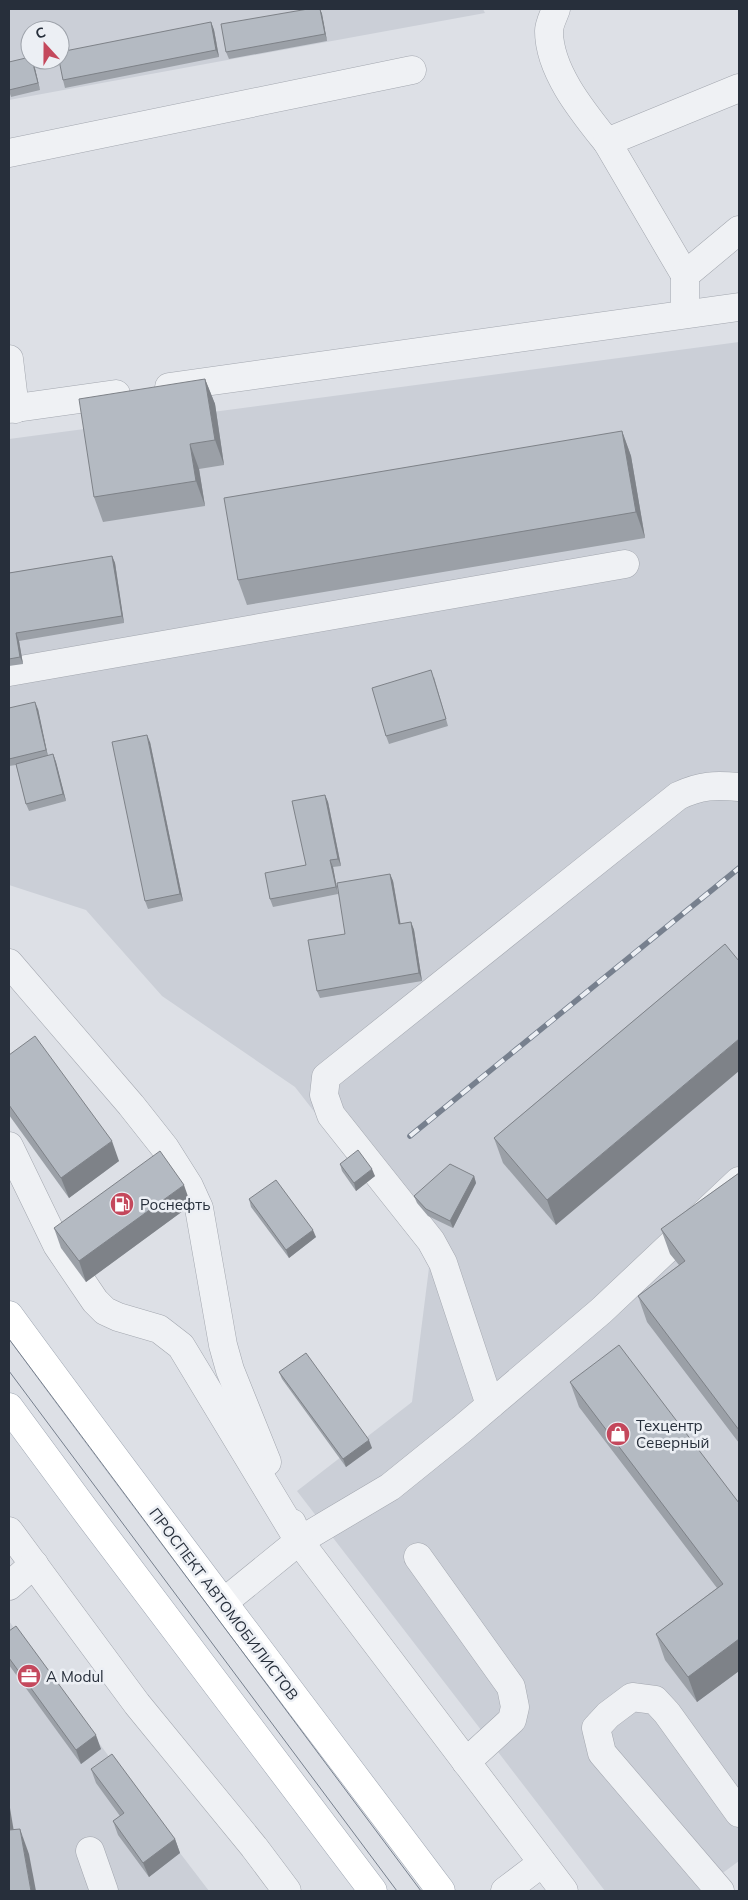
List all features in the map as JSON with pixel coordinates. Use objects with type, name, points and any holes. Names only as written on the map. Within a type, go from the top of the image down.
[{"type":"main road","name":"ПРОСПЕКТ АВТОМОБИЛИСТОВ","points":[[9,1315],[124,1472],[442,1891]]},
{"type":"main road","points":[[9,1407],[373,1891]]},
{"type":"street","points":[[556,9],[549,30],[554,57],[566,85],[582,111],[607,142],[685,275],[685,314]]},
{"type":"street","points":[[9,153],[412,70]]},
{"type":"street","points":[[607,142],[739,88]]},
{"type":"street","points":[[685,275],[739,230]]},
{"type":"street","points":[[9,359],[12,409],[739,307]]},
{"type":"street","points":[[9,672],[625,564]]},
{"type":"street","points":[[490,1405],[443,1263],[431,1240],[331,1115],[324,1095],[326,1077],[678,796],[694,788],[709,785],[739,786]]},
{"type":"street","points":[[9,962],[131,1105],[164,1148],[189,1186],[199,1208],[223,1345],[230,1370],[299,1540]]},
{"type":"street","points":[[9,1146],[57,1245],[95,1301],[105,1311],[118,1317],[160,1329],[181,1346],[299,1540],[564,1891]]},
{"type":"street","points":[[224,1602],[299,1540],[390,1487],[601,1311],[739,1181]]},
{"type":"street","points":[[9,1531],[137,1704],[254,1847],[287,1891]]},
{"type":"street","points":[[418,1557],[511,1687],[515,1707],[512,1720],[466,1762]]},
{"type":"street","points":[[9,1586],[34,1564]]},
{"type":"street","points":[[720,1891],[602,1753],[596,1728],[608,1715],[632,1697],[655,1700],[667,1713],[739,1813]]},
{"type":"street","points":[[90,1851],[104,1891]]},
{"type":"street","points":[[505,1891],[542,1863]]},
{"type":"shaded area","points":[[9,9],[483,9],[485,13],[9,100]]},
{"type":"shaded area","points":[[739,342],[739,1861],[698,1891],[605,1891],[297,1491],[412,1402],[430,1260],[295,1087],[162,996],[86,910],[9,885],[9,439]]},
{"type":"shaded area","points":[[9,1621],[180,1853],[209,1891],[9,1891]]},
{"type":"building","points":[[308,9],[320,9],[325,34],[226,52],[221,24]]},
{"type":"building","points":[[211,22],[216,50],[63,80],[61,70],[70,70],[70,50]]},
{"type":"building","points":[[20,59],[20,70],[35,70],[38,83],[9,90],[9,62]]},
{"type":"building","points":[[205,379],[215,440],[190,444],[196,481],[94,497],[79,399]]},
{"type":"building","points":[[622,431],[636,512],[238,580],[224,498]]},
{"type":"building","points":[[112,556],[122,616],[16,633],[20,657],[9,659],[9,573]]},
{"type":"building","points":[[431,670],[446,719],[386,736],[372,688]]},
{"type":"building","points":[[35,702],[46,750],[9,759],[9,708]]},
{"type":"building","points":[[147,735],[180,894],[145,901],[112,742]]},
{"type":"building","points":[[53,754],[63,794],[26,804],[16,764]]},
{"type":"building","points":[[325,795],[338,859],[330,860],[336,887],[270,899],[265,873],[306,865],[292,801]]},
{"type":"building","points":[[390,874],[399,924],[411,922],[419,973],[317,991],[308,940],[345,934],[337,883]]},
{"type":"building","points":[[725,944],[739,961],[739,1039],[547,1200],[494,1138]]},
{"type":"building","points":[[35,1036],[112,1141],[61,1178],[9,1105],[9,1055]]},
{"type":"building","points":[[358,1150],[372,1169],[354,1183],[340,1164]]},
{"type":"building","points":[[160,1151],[184,1185],[79,1261],[54,1228]]},
{"type":"building","points":[[450,1164],[474,1176],[450,1221],[426,1209],[414,1196]]},
{"type":"building","points":[[739,1173],[739,1430],[638,1296],[685,1261],[661,1229]]},
{"type":"building","points":[[276,1180],[313,1230],[286,1250],[249,1199]]},
{"type":"building","points":[[619,1345],[739,1503],[739,1639],[688,1677],[656,1634],[723,1584],[570,1382]]},
{"type":"building","points":[[306,1353],[369,1440],[343,1459],[279,1372]]},
{"type":"building","points":[[16,1626],[96,1735],[76,1750],[9,1658],[9,1631]]},
{"type":"building","points":[[112,1754],[175,1839],[143,1863],[113,1821],[124,1813],[91,1769]]},
{"type":"building","points":[[20,1829],[31,1891],[9,1891],[9,1830]]},
{"type":"tram line","points":[[9,1339],[421,1891]]},
{"type":"tram line","points":[[9,1371],[397,1891]]},
{"type":"railway","points":[[410,1136],[739,868]]},
{"type":"place","name":"Роснефть","points":[[122,1204]]},
{"type":"place","name":"Техцентр Северный","points":[[618,1434]]},
{"type":"place","name":"A Modul","points":[[29,1676]]}]
